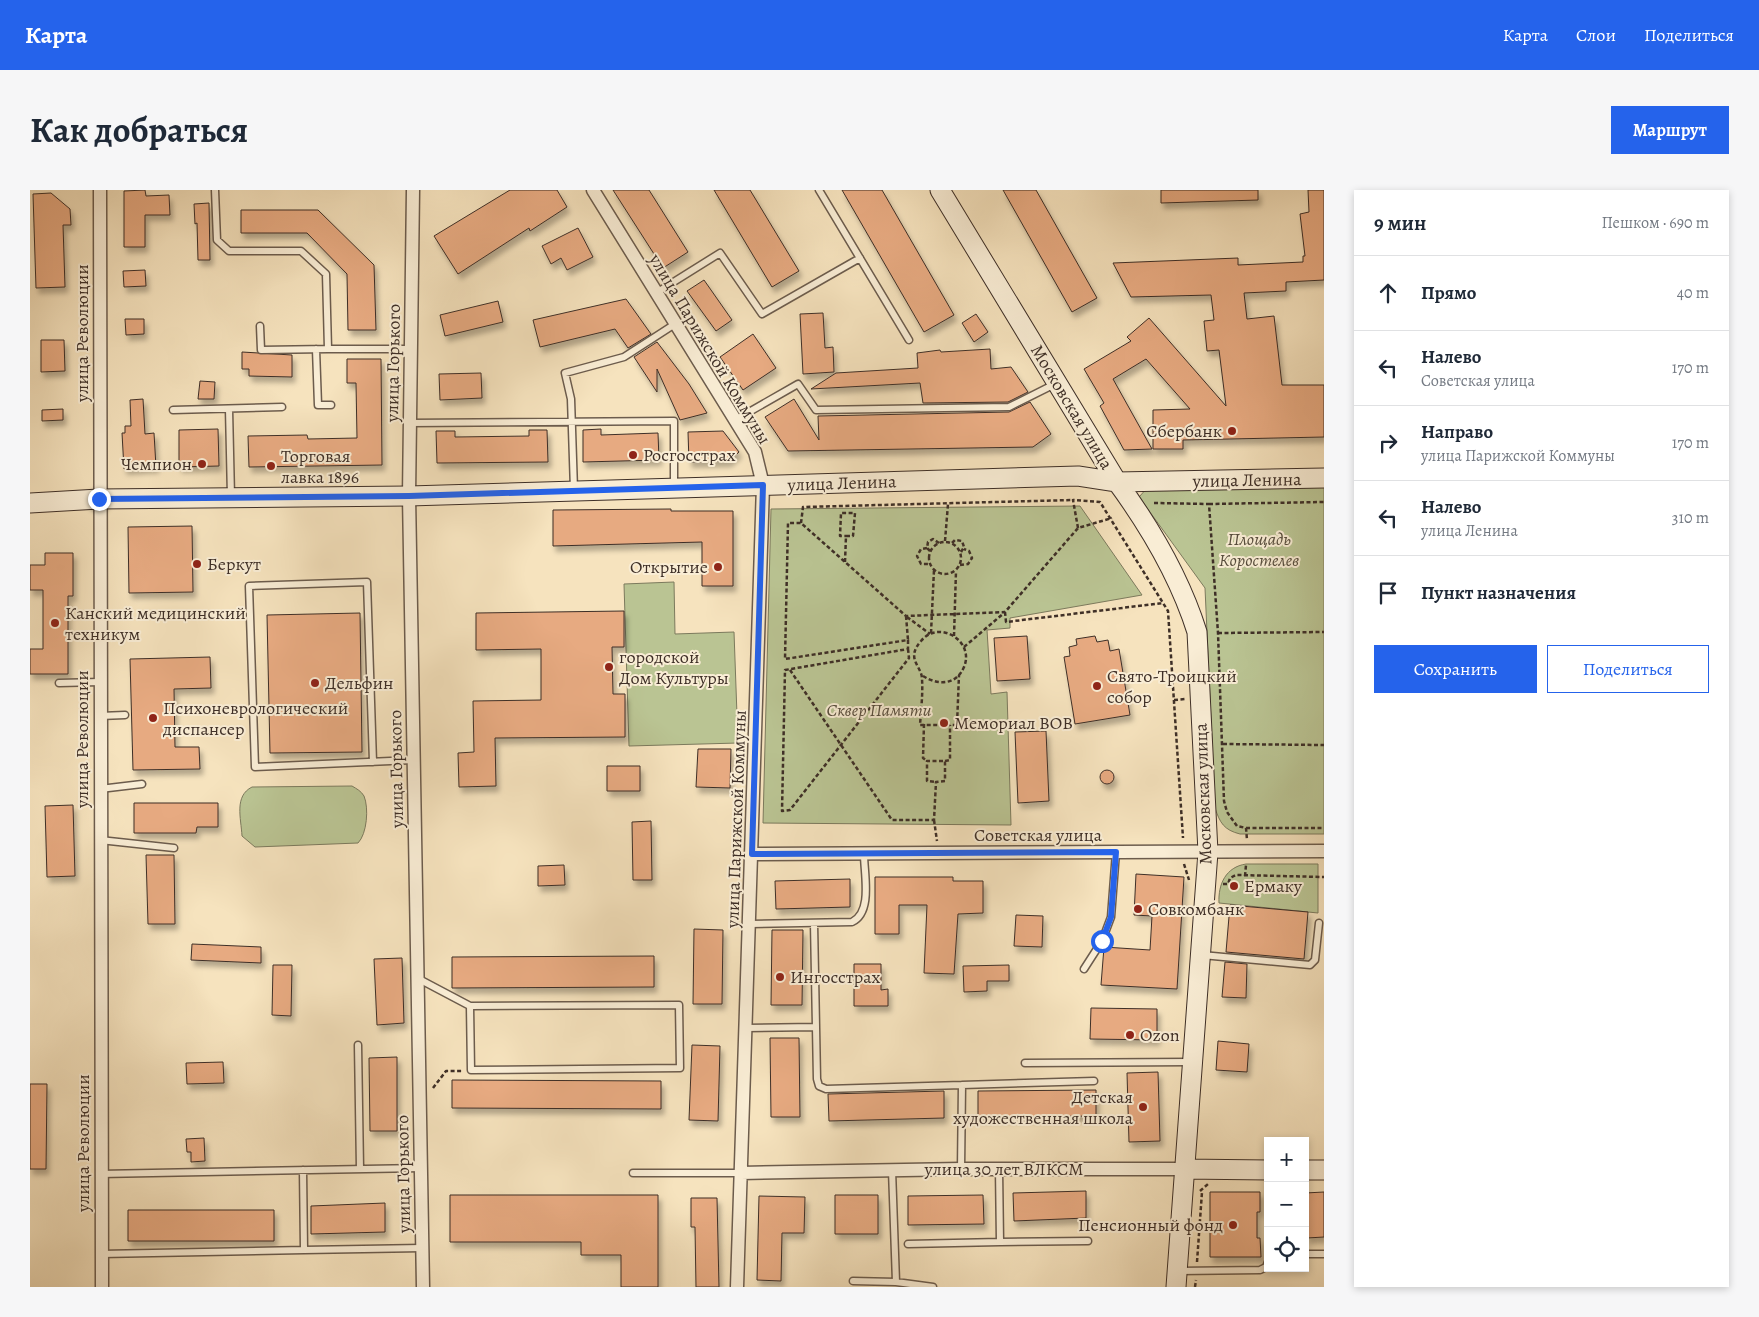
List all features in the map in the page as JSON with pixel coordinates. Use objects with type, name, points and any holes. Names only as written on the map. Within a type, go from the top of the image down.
[{"type":"street","name":"улица Революции","points":[[100,190],[100,1254],[102,1287]]},
{"type":"street","name":"улица Горького","points":[[413,190],[409,496],[423,1287]]},
{"type":"street","name":"улица Парижской Коммуны","points":[[593,190],[755,452],[763,485],[737,1287]]},
{"type":"street","name":"Московская улица","points":[[940,190],[1059,383],[1117,482],[1137,509],[1187,600],[1197,632],[1208,852],[1176,1279]]},
{"type":"street","name":"улица Ленина","points":[[30,503],[99,499],[409,496],[1078,476],[1117,482],[1324,478]]},
{"type":"street","name":"Советская улица","points":[[752,854],[1324,851]]},
{"type":"street","name":"улица 30 лет ВЛКСМ","points":[[741,1173],[961,1169],[1264,1170]]},
{"type":"street","points":[[1309,1170],[1324,1170]]},
{"type":"lane","points":[[216,190],[217,240],[229,251],[301,251],[326,274],[328,349]]},
{"type":"lane","points":[[819,190],[909,340]]},
{"type":"lane","points":[[656,293],[720,253],[762,314],[860,258]]},
{"type":"lane","points":[[574,491],[571,399],[565,373],[624,357],[675,324]]},
{"type":"lane","points":[[260,326],[261,350],[411,349]]},
{"type":"lane","points":[[316,349],[318,405],[331,405]]},
{"type":"lane","points":[[735,420],[798,384],[816,410],[1009,407],[1059,383]]},
{"type":"lane","points":[[172,410],[282,407]]},
{"type":"lane","points":[[229,409],[231,498]]},
{"type":"lane","points":[[410,423],[674,421],[674,488]]},
{"type":"lane","points":[[373,762],[367,582],[249,586],[255,767],[373,762],[414,760]]},
{"type":"lane","points":[[59,683],[100,682]]},
{"type":"lane","points":[[100,716],[125,715]]},
{"type":"lane","points":[[100,789],[142,784]]},
{"type":"lane","points":[[100,840],[174,848]]},
{"type":"lane","points":[[1084,969],[1102,941],[1111,917],[1116,852]]},
{"type":"lane","points":[[750,924],[852,922],[860,918],[864,909],[864,854]]},
{"type":"lane","points":[[814,922],[817,1079],[819,1086],[826,1089],[1094,1082]]},
{"type":"lane","points":[[1200,955],[1310,965],[1315,960],[1320,923]]},
{"type":"lane","points":[[417,978],[470,1006],[679,1005],[680,1068],[471,1070],[470,1006]]},
{"type":"lane","points":[[746,1028],[816,1027]]},
{"type":"lane","points":[[358,1045],[360,1169]]},
{"type":"lane","points":[[1025,1063],[1193,1062]]},
{"type":"lane","points":[[961,1169],[962,1085]]},
{"type":"lane","points":[[100,1174],[421,1168]]},
{"type":"lane","points":[[999,1169],[1000,1242]]},
{"type":"lane","points":[[303,1170],[304,1250]]},
{"type":"lane","points":[[892,1170],[896,1282]]},
{"type":"lane","points":[[634,1173],[741,1173]]},
{"type":"lane","points":[[908,1244],[1088,1241]]},
{"type":"lane","points":[[100,1254],[422,1248]]},
{"type":"lane","points":[[1309,1254],[1324,1254]]},
{"type":"lane","points":[[1176,1279],[1196,1270],[1260,1270],[1264,1268]]},
{"type":"lane","points":[[853,1281],[896,1282],[933,1287]]},
{"type":"path","points":[[1073,500],[1078,528]]},
{"type":"path","points":[[801,523],[803,507],[1073,500],[1100,502],[1112,518],[1168,611],[1185,869],[1190,882]]},
{"type":"path","points":[[1154,503],[1324,502]]},
{"type":"path","points":[[946,542],[948,504]]},
{"type":"path","points":[[1209,504],[1218,633],[1224,801],[1227,812],[1237,826],[1246,828],[1324,828]]},
{"type":"path","points":[[841,513],[855,513],[854,536],[846,536],[840,536],[841,513]]},
{"type":"path","points":[[964,647],[1005,612],[1078,528],[1112,518]]},
{"type":"path","points":[[908,640],[785,659],[788,523],[801,523],[906,616],[930,634]]},
{"type":"path","points":[[845,562],[846,536]]},
{"type":"path","points":[[927,548],[929,540],[936,540],[939,543]]},
{"type":"path","points":[[952,543],[957,540],[962,541],[964,549],[969,551],[972,558],[968,564],[960,565]]},
{"type":"path","points":[[956,571],[944,575],[934,570],[929,564],[930,551],[939,543],[946,542],[952,543],[961,552]]},
{"type":"path","points":[[927,548],[930,551]]},
{"type":"path","points":[[927,548],[919,551],[917,556],[921,564],[929,564]]},
{"type":"path","points":[[954,636],[956,571],[960,565],[961,552],[964,549]]},
{"type":"path","points":[[930,634],[934,570]]},
{"type":"path","points":[[1005,612],[1006,622],[1163,603]]},
{"type":"path","points":[[906,616],[1005,612]]},
{"type":"path","points":[[906,616],[909,658],[790,810],[782,811],[785,670],[908,649]]},
{"type":"path","points":[[940,632],[954,636],[964,647],[966,656],[965,667],[951,681],[931,682],[922,676],[917,668],[914,658],[916,648],[930,634],[940,632]]},
{"type":"path","points":[[1218,633],[1324,632]]},
{"type":"path","points":[[909,658],[914,658]]},
{"type":"path","points":[[790,670],[892,820],[934,820]]},
{"type":"path","points":[[922,676],[920,725],[957,725],[959,675]]},
{"type":"path","points":[[924,724],[923,758],[927,761],[927,781],[945,781],[945,761]]},
{"type":"path","points":[[927,761],[950,760],[950,725]]},
{"type":"path","points":[[1223,744],[1324,744]]},
{"type":"path","points":[[936,782],[934,820],[939,853]]},
{"type":"path","points":[[1245,876],[1246,828]]},
{"type":"path","points":[[420,1106],[446,1071],[471,1070]]},
{"type":"path","points":[[1195,1287],[1202,1192]]},
{"type":"green space","name":"Площадь Коростелев","points":[[1324,483],[1324,834],[1240,834],[1223,825],[1215,808],[1205,588],[1139,497],[1148,487]]},
{"type":"green space","name":"Сквер Памяти","points":[[1080,506],[1142,595],[1010,618],[1010,628],[987,630],[991,694],[1007,692],[1011,825],[763,823],[771,509]]},
{"type":"green space","points":[[674,582],[675,634],[734,632],[738,743],[629,746],[624,584]]},
{"type":"green space","points":[[352,786],[363,794],[366,801],[365,827],[358,843],[255,847],[242,836],[241,802],[246,791],[252,787]]},
{"type":"green space","points":[[1246,864],[1318,864],[1318,913],[1219,903],[1220,889],[1228,873]]},
{"type":"building","points":[[145,190],[146,196],[169,195],[170,215],[145,215],[145,247],[124,247],[124,191]]},
{"type":"building","points":[[510,190],[557,190],[567,207],[530,231],[529,228],[458,274],[434,236]]},
{"type":"building","points":[[613,190],[649,190],[688,252],[663,268]]},
{"type":"building","points":[[714,190],[750,190],[799,271],[772,287]]},
{"type":"building","points":[[842,190],[882,190],[954,315],[924,332]]},
{"type":"building","points":[[1003,190],[1036,190],[1097,298],[1072,312]]},
{"type":"building","points":[[1161,190],[1258,190],[1258,200],[1161,203]]},
{"type":"building","points":[[1308,190],[1324,190],[1324,280],[1286,282],[1286,291],[1244,293],[1247,319],[1274,316],[1282,385],[1324,385],[1324,437],[1183,440],[1183,449],[1153,449],[1153,410],[1190,409],[1146,359],[1113,379],[1152,449],[1124,450],[1100,406],[1104,403],[1084,369],[1131,341],[1127,337],[1149,318],[1226,406],[1219,350],[1207,351],[1204,321],[1214,320],[1211,295],[1131,297],[1113,263],[1238,258],[1238,265],[1303,262],[1303,256],[1305,256],[1300,214],[1309,212]]},
{"type":"building","points":[[51,193],[70,209],[71,225],[63,225],[65,287],[36,288],[33,194]]},
{"type":"building","points":[[209,203],[210,260],[198,260],[197,223],[195,224],[194,204]]},
{"type":"building","points":[[241,210],[318,210],[374,265],[376,330],[348,330],[347,274],[307,233],[241,233]]},
{"type":"building","points":[[578,228],[593,257],[567,270],[561,258],[551,264],[542,246]]},
{"type":"building","points":[[145,270],[146,286],[124,287],[123,271]]},
{"type":"building","points":[[704,280],[732,320],[716,331],[687,291]]},
{"type":"building","points":[[626,299],[651,334],[628,348],[615,329],[540,347],[533,320]]},
{"type":"building","points":[[498,301],[503,322],[445,336],[440,315]]},
{"type":"building","points":[[823,313],[825,348],[833,347],[834,372],[803,374],[800,314]]},
{"type":"building","points":[[976,314],[988,332],[974,342],[962,323]]},
{"type":"building","points":[[125,319],[144,319],[144,334],[126,335]]},
{"type":"building","points":[[753,334],[776,368],[743,390],[720,357]]},
{"type":"building","points":[[41,340],[64,340],[65,371],[41,372]]},
{"type":"building","points":[[657,342],[689,384],[707,413],[680,420],[657,369],[657,392],[634,357]]},
{"type":"building","points":[[990,349],[991,369],[1011,367],[1028,392],[1008,402],[923,403],[920,383],[811,389],[836,373],[918,368],[917,353],[940,350],[941,352]]},
{"type":"building","points":[[242,352],[292,355],[292,377],[249,376],[249,369],[242,369]]},
{"type":"building","points":[[347,359],[381,359],[382,465],[249,467],[248,436],[307,435],[308,439],[357,438],[356,383],[347,383]]},
{"type":"building","points":[[481,373],[482,398],[440,400],[439,374]]},
{"type":"building","points":[[200,381],[215,382],[214,399],[198,399]]},
{"type":"building","points":[[143,399],[145,434],[154,433],[156,467],[124,469],[122,433],[125,433],[125,426],[131,426],[130,400]]},
{"type":"building","points":[[794,399],[819,440],[818,416],[1009,412],[1030,402],[1051,434],[1033,447],[788,451],[765,417]]},
{"type":"building","points":[[63,409],[63,420],[42,421],[42,410]]},
{"type":"building","points":[[218,429],[219,466],[179,467],[179,430]]},
{"type":"building","points":[[601,429],[601,435],[658,433],[659,460],[583,462],[583,430]]},
{"type":"building","points":[[529,430],[547,430],[548,462],[437,463],[436,431],[455,431],[455,437],[529,436]]},
{"type":"building","points":[[723,431],[739,452],[729,461],[689,462],[688,432]]},
{"type":"building","points":[[671,509],[671,511],[733,511],[733,586],[702,586],[702,542],[553,546],[553,510]]},
{"type":"building","points":[[192,526],[193,592],[129,593],[128,527]]},
{"type":"building","name":"Канский медицинский техникум","points":[[45,553],[73,553],[73,596],[68,596],[68,674],[30,674],[30,649],[43,649],[43,590],[30,590],[30,565],[45,565]]},
{"type":"building","name":"городской Дом Культуры","points":[[624,611],[624,647],[612,647],[613,694],[625,694],[625,737],[495,738],[496,786],[459,787],[458,753],[474,752],[473,701],[541,700],[541,649],[476,650],[476,613]]},
{"type":"building","name":"Дельфин","points":[[360,613],[362,752],[270,753],[267,615]]},
{"type":"building","points":[[1027,636],[1030,679],[997,681],[994,638]]},
{"type":"building","name":"Свято-Троицкий собор","points":[[1095,636],[1097,642],[1108,640],[1110,651],[1119,649],[1130,715],[1075,724],[1064,657],[1070,656],[1069,647],[1077,645],[1076,639]]},
{"type":"building","name":"Психоневрологический диспансер","points":[[210,657],[211,688],[174,689],[175,747],[199,747],[200,769],[133,770],[130,659]]},
{"type":"building","points":[[1046,731],[1049,801],[1018,803],[1015,732]]},
{"type":"building","points":[[698,749],[731,749],[730,788],[696,787]]},
{"type":"building","points":[[607,766],[640,766],[640,791],[607,791]]},
{"type":"building","points":[[1104,770],[1110,770],[1114,777],[1110,784],[1104,784],[1100,780],[1100,774]]},
{"type":"building","points":[[134,803],[218,803],[218,827],[197,827],[196,833],[134,833]]},
{"type":"building","points":[[73,805],[75,876],[47,877],[45,806]]},
{"type":"building","points":[[651,821],[652,880],[633,880],[632,822]]},
{"type":"building","points":[[146,855],[174,855],[175,924],[148,924]]},
{"type":"building","points":[[564,865],[565,885],[538,886],[538,866]]},
{"type":"building","points":[[1136,874],[1184,877],[1177,989],[1101,985],[1104,947],[1150,950],[1152,916],[1134,915]]},
{"type":"building","points":[[875,877],[953,877],[953,881],[983,881],[983,913],[958,914],[954,974],[924,973],[927,905],[899,905],[899,934],[875,934]]},
{"type":"building","points":[[850,879],[850,907],[776,909],[775,881]]},
{"type":"building","points":[[1230,905],[1308,912],[1304,959],[1226,952]]},
{"type":"building","points":[[1016,915],[1043,916],[1042,947],[1014,946]]},
{"type":"building","points":[[694,929],[723,930],[722,1004],[693,1004]]},
{"type":"building","points":[[772,930],[803,930],[802,1005],[771,1005]]},
{"type":"building","points":[[192,944],[261,947],[261,963],[191,960]]},
{"type":"building","points":[[654,956],[654,987],[452,988],[452,957]]},
{"type":"building","points":[[402,958],[404,1023],[377,1025],[374,959]]},
{"type":"building","points":[[1225,962],[1247,964],[1246,998],[1222,997]]},
{"type":"building","points":[[854,964],[881,964],[881,990],[888,989],[888,1006],[854,1006]]},
{"type":"building","points":[[273,965],[292,965],[291,1016],[272,1015]]},
{"type":"building","points":[[1009,965],[1009,981],[987,981],[987,991],[964,992],[963,966]]},
{"type":"building","points":[[1091,1008],[1157,1009],[1157,1040],[1090,1039]]},
{"type":"building","points":[[770,1038],[799,1038],[800,1117],[771,1117]]},
{"type":"building","points":[[1218,1041],[1249,1044],[1247,1072],[1216,1070]]},
{"type":"building","points":[[692,1045],[720,1046],[718,1121],[689,1120]]},
{"type":"building","points":[[397,1057],[397,1131],[370,1131],[369,1058]]},
{"type":"building","points":[[223,1062],[224,1083],[187,1084],[186,1063]]},
{"type":"building","name":"Детская художественная школа","points":[[1158,1072],[1160,1141],[1129,1142],[1127,1073]]},
{"type":"building","points":[[452,1080],[661,1081],[661,1109],[452,1108]]},
{"type":"building","points":[[30,1084],[47,1084],[46,1169],[30,1169]]},
{"type":"building","points":[[1096,1090],[1096,1116],[978,1117],[978,1091]]},
{"type":"building","points":[[944,1091],[944,1118],[829,1121],[828,1094]]},
{"type":"building","points":[[204,1138],[205,1161],[191,1162],[191,1152],[187,1152],[186,1139]]},
{"type":"building","points":[[1086,1191],[1086,1218],[1014,1221],[1013,1193]]},
{"type":"building","name":"Пенсионный фонд","points":[[1210,1192],[1260,1192],[1260,1212],[1257,1212],[1257,1238],[1260,1238],[1261,1257],[1210,1257]]},
{"type":"building","points":[[1324,1192],[1324,1237],[1309,1238],[1309,1193]]},
{"type":"building","points":[[450,1195],[658,1195],[658,1287],[621,1287],[621,1255],[581,1255],[581,1242],[450,1242]]},
{"type":"building","points":[[835,1195],[878,1195],[878,1234],[835,1234]]},
{"type":"building","points":[[983,1195],[984,1224],[908,1225],[908,1196]]},
{"type":"building","points":[[759,1196],[805,1197],[804,1233],[782,1233],[781,1281],[757,1280]]},
{"type":"building","points":[[691,1198],[717,1198],[719,1287],[696,1287],[695,1227],[691,1227]]},
{"type":"building","points":[[385,1203],[385,1232],[311,1234],[311,1206]]},
{"type":"building","points":[[128,1210],[274,1210],[274,1241],[128,1241]]},
{"type":"place","name":"Сбербанк","points":[[1232,431]]},
{"type":"place","name":"Росгосстрах","points":[[633,455]]},
{"type":"place","name":"Чемпион","points":[[202,464]]},
{"type":"place","name":"Торговая лавка 1896","points":[[271,466]]},
{"type":"place","name":"Беркут","points":[[197,564]]},
{"type":"place","name":"Открытие","points":[[718,567]]},
{"type":"place","name":"Канский медицинский техникум","points":[[55,623]]},
{"type":"place","name":"городской Дом Культуры","points":[[609,667]]},
{"type":"place","name":"Дельфин","points":[[315,683]]},
{"type":"place","name":"Свято-Троицкий собор","points":[[1097,686]]},
{"type":"place","name":"Психоневрологический диспансер","points":[[153,718]]},
{"type":"place","name":"Мемориал ВОВ","points":[[944,723]]},
{"type":"place","name":"Ермаку","points":[[1234,886]]},
{"type":"place","name":"Совкомбанк","points":[[1138,909]]},
{"type":"place","name":"Ингосстрах","points":[[780,977]]},
{"type":"place","name":"Ozon","points":[[1130,1035]]},
{"type":"place","name":"Детская художественная школа","points":[[1143,1107]]},
{"type":"place","name":"Пенсионный фонд","points":[[1233,1225]]},
{"type":"route","points":[[99,499],[409,496],[763,485],[752,854],[1116,852],[1111,917],[1102,941]]}]
